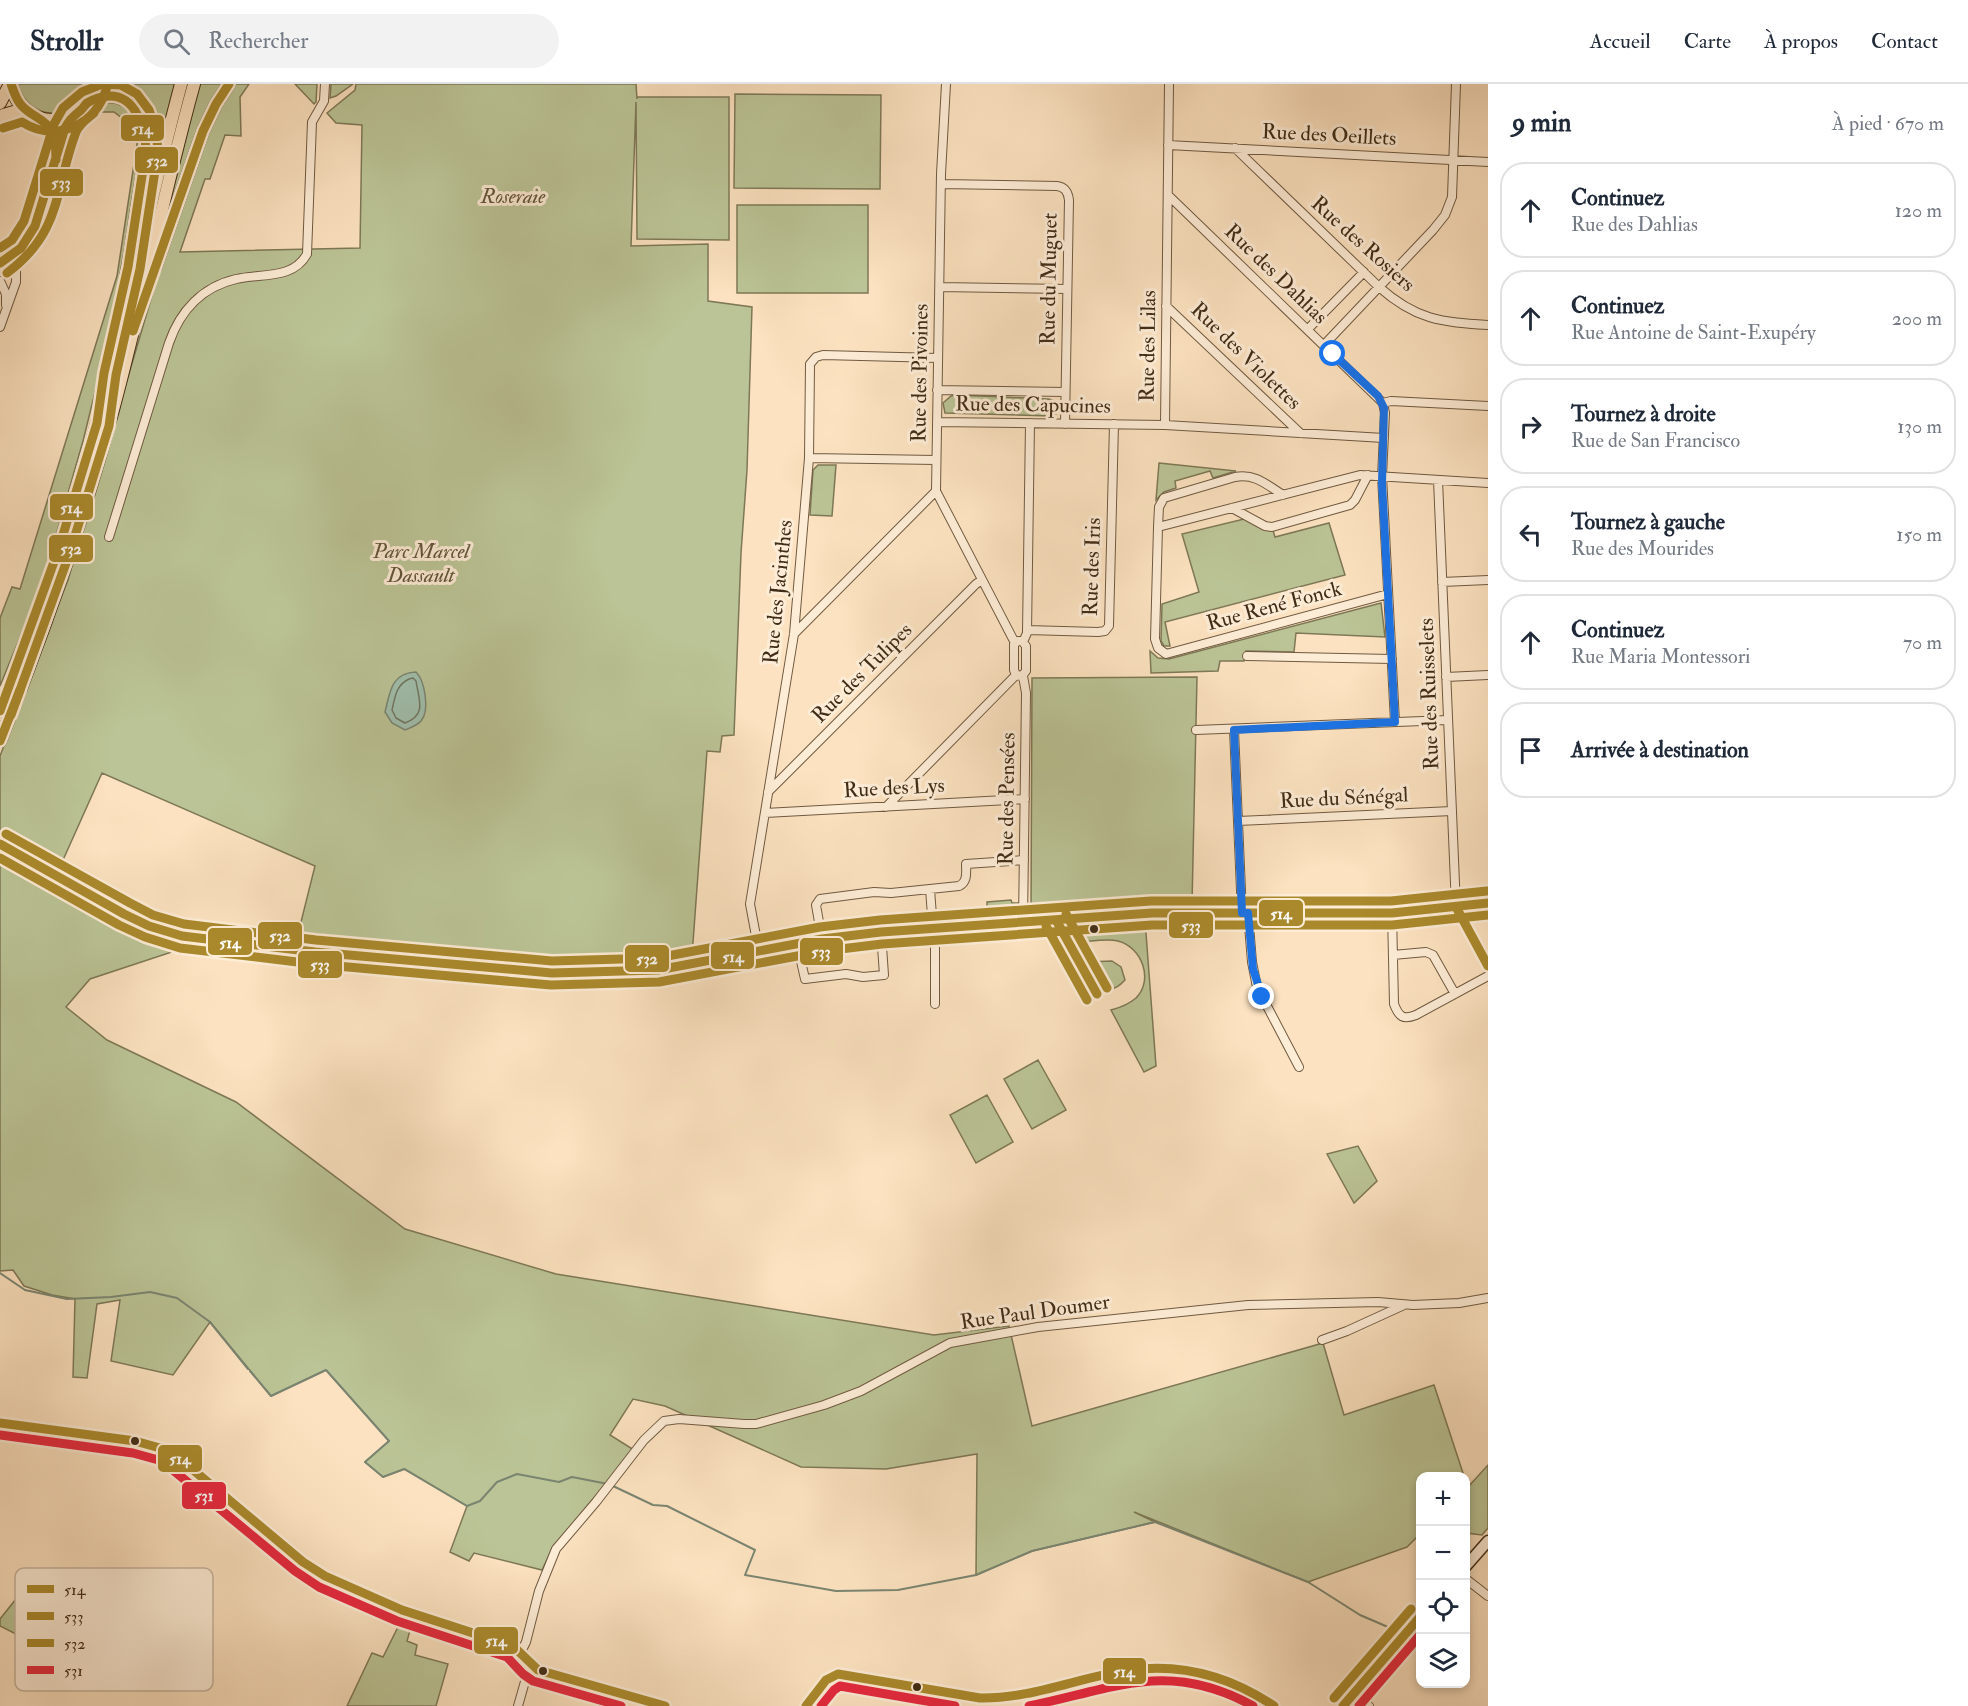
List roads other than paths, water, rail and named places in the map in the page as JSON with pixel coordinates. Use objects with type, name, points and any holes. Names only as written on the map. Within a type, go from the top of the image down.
[{"type":"main road","points":[[0,103],[10,84]]},
{"type":"main road","points":[[10,84],[17,101],[32,115],[59,120],[81,110],[88,102],[95,84]]},
{"type":"main road","points":[[0,711],[60,548],[97,423],[181,84]]},
{"type":"main road","points":[[0,741],[52,608],[108,430],[194,84]]},
{"type":"main road","points":[[134,328],[202,131],[229,84]]},
{"type":"main road","points":[[88,102],[109,95],[125,100],[133,106],[138,116],[146,145],[128,267],[104,373],[97,423]]},
{"type":"main road","points":[[0,116],[24,109]]},
{"type":"main road","points":[[1470,1561],[1488,1541]]},
{"type":"main road","points":[[1343,1706],[1416,1622]]},
{"type":"street","points":[[109,537],[169,343],[181,316],[196,300],[214,287],[235,279],[288,271],[300,263],[307,254],[312,122],[324,101],[325,84]]},
{"type":"street","name":"Rue des Pivoines","points":[[946,84],[941,184],[936,491],[982,580],[1019,642]]},
{"type":"street","name":"Rue des Lilas","points":[[1169,84],[1165,425],[1384,438]]},
{"type":"street","points":[[1324,345],[1445,215],[1451,201],[1456,84]]},
{"type":"street","points":[[0,263],[25,243],[35,226],[65,128],[72,116]]},
{"type":"street","points":[[44,119],[56,138],[56,160]]},
{"type":"street","name":"Rue des Oeillets","points":[[1168,145],[1488,162]]},
{"type":"street","name":"Rue des Rosiers","points":[[1234,148],[1398,303],[1424,316],[1444,322],[1488,325]]},
{"type":"street","name":"Rue du Muguet","points":[[941,184],[1057,186],[1065,189],[1069,200],[1065,424]]},
{"type":"street","name":"Rue des Dahlias","points":[[1168,195],[1383,403]]},
{"type":"street","points":[[0,327],[16,282],[16,252]]},
{"type":"street","points":[[1308,329],[1364,272]]},
{"type":"street","points":[[0,281],[6,294],[6,310]]},
{"type":"street","points":[[940,287],[1067,289]]},
{"type":"street","name":"Rue des Violettes","points":[[1166,306],[1300,433]]},
{"type":"street","name":"Rue des Jacinthes","points":[[759,952],[750,904],[794,634],[809,459],[810,368],[813,359],[823,355],[938,357]]},
{"type":"street","name":"Rue des Capucines","points":[[938,390],[1065,392]]},
{"type":"street","points":[[1395,722],[1382,476],[1385,410],[1383,403],[1391,400],[1488,406]]},
{"type":"street","name":"Rue des Capucines","points":[[937,422],[1165,425]]},
{"type":"street","name":"Rue des Pensées","points":[[1023,922],[1026,693],[1020,675],[1014,670],[1019,642],[1027,630],[1030,423]]},
{"type":"street","name":"Rue des Iris","points":[[1027,630],[1098,632],[1109,626],[1114,424]]},
{"type":"street","points":[[809,459],[936,460]]},
{"type":"street","points":[[1232,508],[1265,526],[1272,527],[1347,507],[1355,500],[1368,475]]},
{"type":"street","points":[[1283,495],[1253,476],[1235,477],[1164,498],[1159,507],[1158,526],[1232,508],[1283,495],[1356,476],[1488,483]]},
{"type":"street","name":"Rue des Ruisselets","points":[[1438,480],[1456,907]]},
{"type":"street","points":[[794,634],[936,491]]},
{"type":"street","name":"Rue René Fonck","points":[[1158,526],[1155,639],[1160,651],[1168,654],[1388,594]]},
{"type":"street","name":"Rue des Tulipes","points":[[768,792],[982,580]]},
{"type":"street","points":[[1442,582],[1488,580]]},
{"type":"street","name":"Rue des Pensées","points":[[1019,642],[1026,648],[1026,671],[1020,675]]},
{"type":"street","points":[[1247,656],[1392,659]]},
{"type":"street","points":[[886,807],[1020,675]]},
{"type":"street","points":[[1446,677],[1488,675]]},
{"type":"street","points":[[1196,730],[1448,720]]},
{"type":"street","points":[[1234,730],[1245,913],[1252,962],[1257,987],[1299,1067]]},
{"type":"street","name":"Rue des Lys","points":[[765,813],[1025,800]]},
{"type":"street","name":"Rue du Sénégal","points":[[1238,821],[1452,811]]},
{"type":"street","points":[[0,844],[113,909],[161,930],[193,939],[552,974],[649,971],[822,939],[881,932],[1152,913],[1392,913],[1488,903]]},
{"type":"street","points":[[822,939],[816,905],[820,899],[874,892],[930,890],[962,885],[966,879],[966,864],[1024,860]]},
{"type":"street","points":[[930,890],[934,929],[935,1004]]},
{"type":"street","points":[[1456,907],[1488,966]]},
{"type":"street","points":[[1392,913],[1394,1004],[1402,1017],[1416,1015],[1488,976]]},
{"type":"street","points":[[796,944],[805,979],[846,974],[866,977],[884,975],[881,932]]},
{"type":"street","points":[[1393,955],[1426,951],[1433,955],[1455,994]]},
{"type":"street","name":"Rue Paul Doumer","points":[[521,1652],[526,1642],[539,1591],[560,1544],[644,1440],[664,1421],[678,1419],[756,1424],[824,1405],[861,1391],[950,1343],[1028,1328],[1271,1303],[1452,1304],[1488,1298]]},
{"type":"street","points":[[1322,1340],[1406,1305]]},
{"type":"street","points":[[0,1423],[130,1440],[167,1450],[303,1562],[319,1572],[402,1610],[508,1644],[521,1652],[531,1666],[548,1674],[665,1706]]},
{"type":"street","points":[[1467,1580],[1488,1596]]},
{"type":"street","points":[[518,1706],[531,1666]]},
{"type":"street","points":[[806,1706],[826,1680],[838,1674],[971,1696],[998,1698],[1025,1695],[1128,1671],[1162,1669],[1182,1670],[1217,1677],[1247,1688],[1274,1706]]},
{"type":"street","points":[[1351,1696],[1370,1706]]},
{"type":"water","points":[[416,672],[424,689],[426,703],[424,716],[420,722],[405,730],[392,723],[385,712],[393,685],[401,676]]},
{"type":"waterway","points":[[0,1273],[25,1290],[67,1299],[150,1292],[177,1298],[210,1322],[248,1369]]},
{"type":"waterway","points":[[250,1371],[271,1396],[326,1370],[389,1441],[365,1462],[383,1477],[404,1469],[467,1506],[480,1501],[497,1482],[517,1474],[559,1482],[572,1477],[608,1484]]},
{"type":"waterway","points":[[613,1486],[653,1505],[667,1506],[755,1550],[745,1575],[836,1591],[898,1590],[976,1575],[1032,1551],[1155,1522],[1308,1582],[1360,1615],[1395,1630]]},
{"type":"park label","name":"Roseraie","points":[[513,196]]},
{"type":"park label","name":"Parc Marcel Dassault","points":[[421,563]]}]
